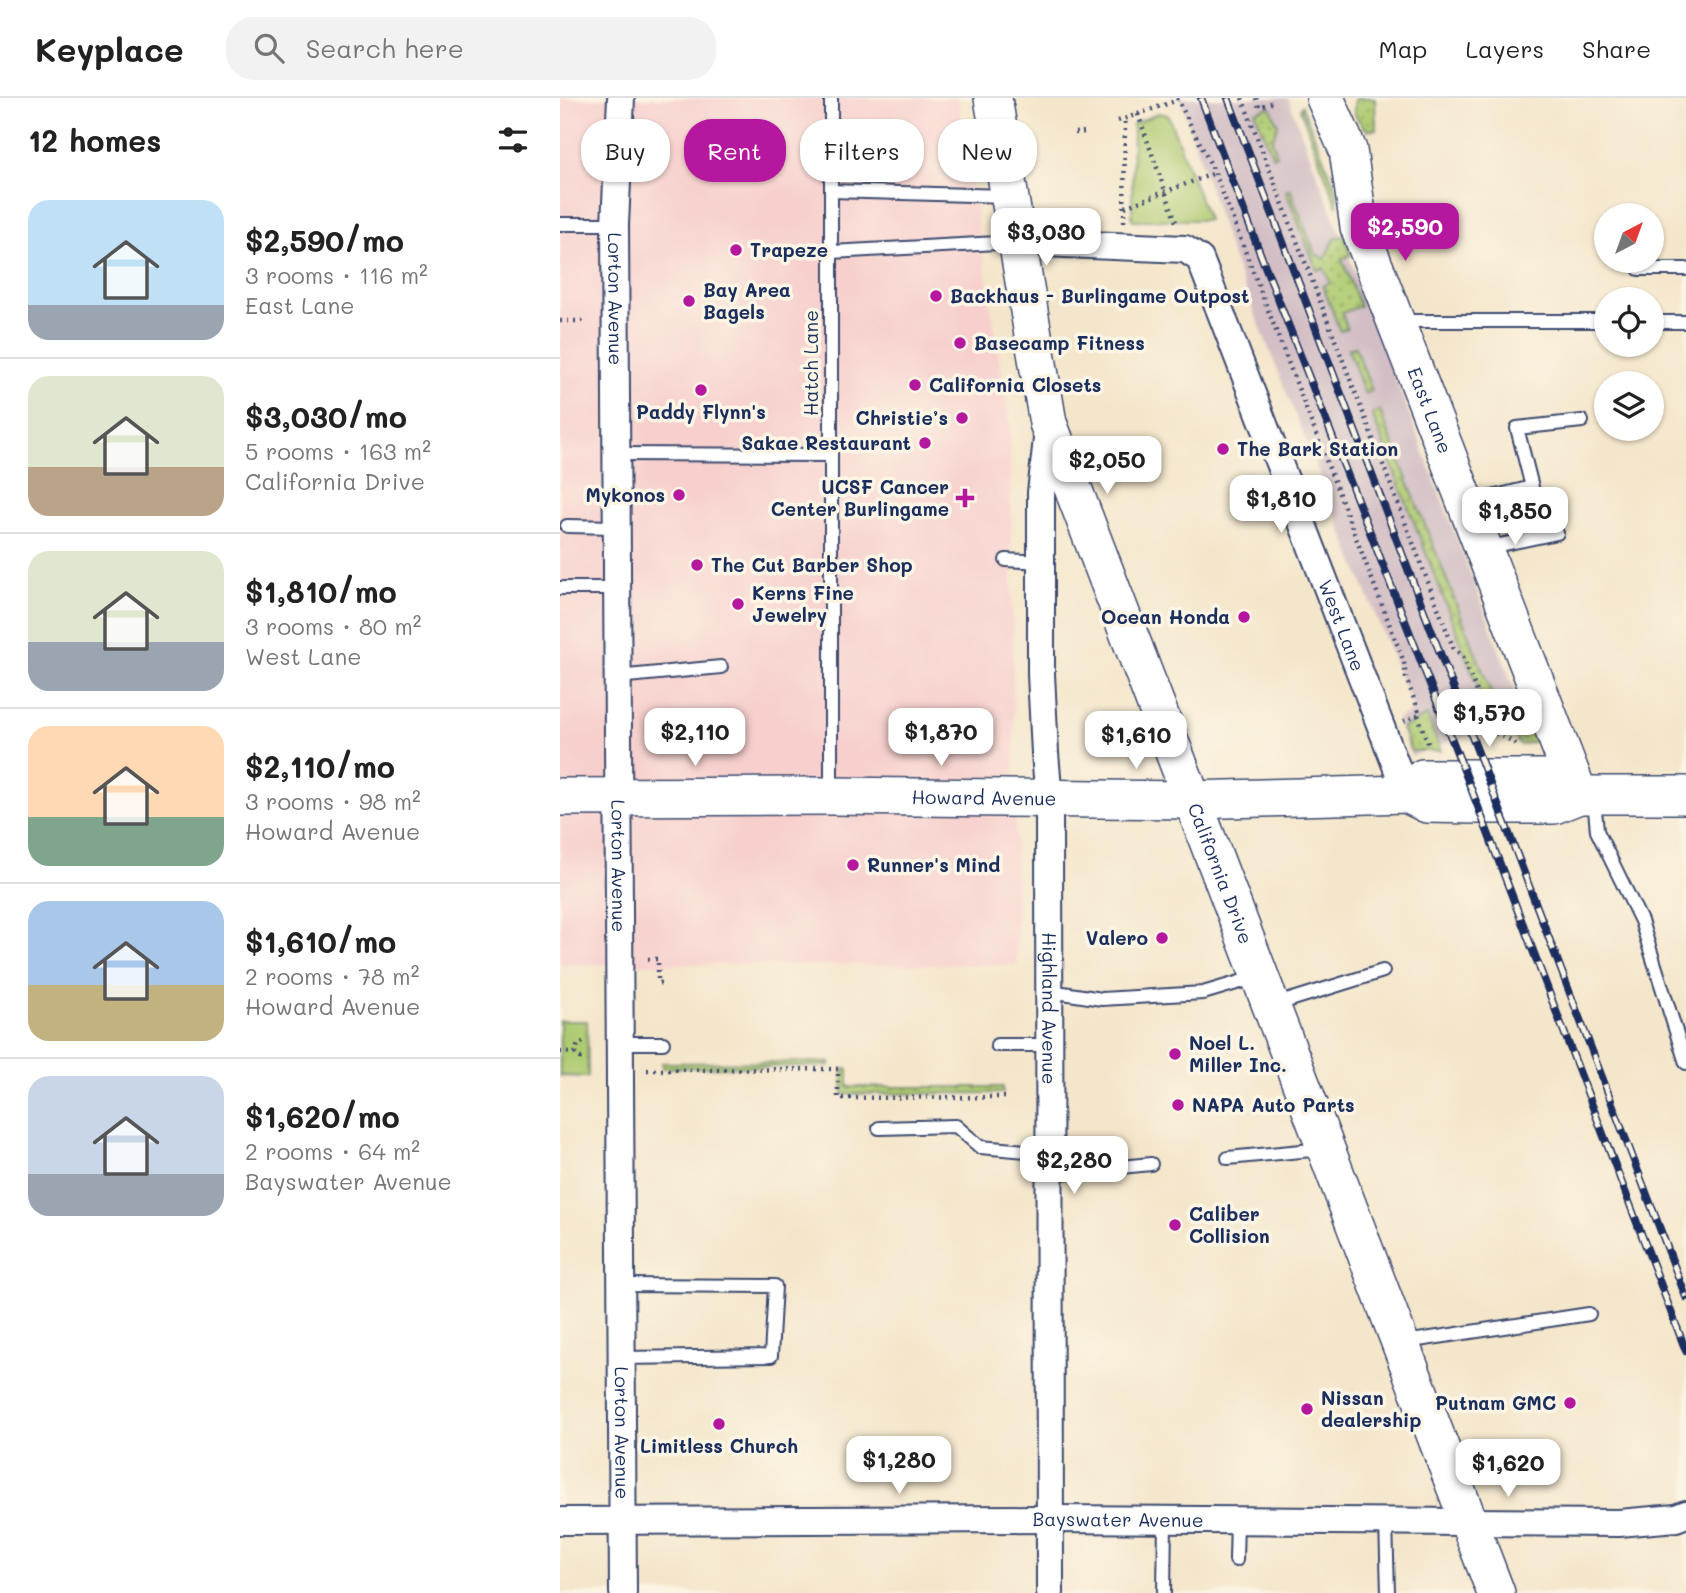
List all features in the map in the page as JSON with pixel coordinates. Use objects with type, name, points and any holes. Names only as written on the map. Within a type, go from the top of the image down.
[{"type":"street","name":"Lorton Avenue","points":[[621,98],[615,224],[624,1593]]},
{"type":"street","name":"California Drive","points":[[993,98],[1048,424],[1496,1593]]},
{"type":"street","name":"East Lane","points":[[1325,98],[1348,150],[1359,227],[1467,503],[1586,795]]},
{"type":"street","name":"West Lane","points":[[1018,242],[1185,249],[1199,259],[1407,794]]},
{"type":"street","name":"Highland Avenue","points":[[1048,424],[1041,493],[1041,674],[1049,800],[1050,1593]]},
{"type":"street","name":"Howard Avenue","points":[[560,797],[831,796],[1191,800],[1407,794],[1423,778],[1488,777],[1552,778],[1586,795],[1686,795]]},
{"type":"street","name":"Bayswater Avenue","points":[[560,1521],[1050,1518],[1619,1523],[1683,1518]]},
{"type":"lane","name":"Hatch Lane","points":[[831,98],[831,796]]},
{"type":"lane","points":[[831,191],[1010,196]]},
{"type":"lane","points":[[560,224],[615,224]]},
{"type":"lane","points":[[831,252],[1018,242]]},
{"type":"lane","points":[[1664,269],[1686,269]]},
{"type":"lane","points":[[1396,321],[1594,321]]},
{"type":"lane","points":[[1664,322],[1686,322]]},
{"type":"lane","points":[[1467,503],[1532,487],[1517,428],[1582,421]]},
{"type":"lane","points":[[616,454],[757,451],[831,455]]},
{"type":"lane","points":[[567,526],[617,527]]},
{"type":"lane","points":[[1485,548],[1557,533]]},
{"type":"lane","points":[[1006,560],[1041,562]]},
{"type":"lane","points":[[560,588],[617,588]]},
{"type":"lane","points":[[617,677],[721,667]]},
{"type":"lane","points":[[1586,795],[1597,831],[1641,921],[1686,1063]]},
{"type":"lane","points":[[1050,991],[1102,999],[1265,991],[1383,971]]},
{"type":"lane","points":[[619,1043],[663,1043]]},
{"type":"lane","points":[[997,1045],[1049,1045]]},
{"type":"lane","points":[[879,1128],[956,1126],[980,1147],[1050,1163],[1151,1164]]},
{"type":"lane","points":[[1228,1158],[1326,1148]]},
{"type":"lane","points":[[620,1285],[775,1286],[771,1356],[621,1358]]},
{"type":"lane","points":[[1401,1342],[1589,1314]]},
{"type":"lane","points":[[1164,1593],[1166,1520]]},
{"type":"lane","points":[[1236,1560],[1237,1520]]},
{"type":"lane","points":[[1386,1522],[1388,1593]]},
{"type":"path","points":[[1242,98],[1453,647],[1463,657],[1493,732],[1514,742],[1518,749]]},
{"type":"path","points":[[1256,98],[1259,107],[1274,102]]},
{"type":"path","points":[[1118,121],[1177,99],[1215,173],[1404,662],[1406,678],[1420,714],[1418,715],[1430,755]]},
{"type":"path","points":[[1138,114],[1177,225]]},
{"type":"path","points":[[1124,225],[1125,118]]},
{"type":"path","points":[[1075,133],[1085,132]]},
{"type":"path","points":[[1125,207],[1215,173]]},
{"type":"path","points":[[560,321],[587,321]]},
{"type":"path","points":[[1397,724],[1418,715]]},
{"type":"path","points":[[648,959],[658,960],[658,983],[663,983]]},
{"type":"path","points":[[575,1053],[578,1044],[587,1041]]},
{"type":"path","points":[[560,1052],[575,1053],[580,1059],[587,1059]]},
{"type":"path","points":[[647,1070],[838,1069],[838,1098],[1010,1097]]},
{"type":"shaded area","points":[[560,98],[958,98],[961,119],[938,119],[938,182],[971,182],[1010,426],[1017,965],[560,964]]},
{"type":"shaded area","points":[[1180,98],[1288,98],[1524,714],[1411,756],[1397,719],[1414,711],[1231,254]]},
{"type":"green space","points":[[1356,98],[1375,98],[1376,129],[1367,130],[1358,119],[1354,112]]},
{"type":"green space","points":[[1302,106],[1337,192],[1337,206],[1300,109]]},
{"type":"green space","points":[[1271,108],[1278,125],[1272,140],[1277,155],[1273,157],[1255,112]]},
{"type":"green space","points":[[1159,113],[1168,115],[1208,220],[1132,220],[1133,124]]},
{"type":"green space","points":[[1290,189],[1315,254],[1325,259],[1334,240],[1344,236],[1351,255],[1342,259],[1360,306],[1342,313],[1347,328],[1340,331],[1323,286],[1330,283],[1324,268],[1317,270],[1286,191]]},
{"type":"green space","points":[[1355,347],[1372,391],[1365,394],[1348,349]]},
{"type":"green space","points":[[1380,411],[1497,707],[1505,704],[1509,714],[1506,721],[1518,728],[1527,724],[1518,701],[1524,699],[1540,740],[1521,745],[1514,732],[1492,723],[1372,414]]},
{"type":"green space","points":[[1427,716],[1441,751],[1411,751],[1402,728]]},
{"type":"green space","points":[[560,1021],[587,1021],[588,1077],[560,1076]]},
{"type":"green space","points":[[830,1062],[830,1066],[662,1068],[662,1063]]},
{"type":"green space","points":[[843,1069],[848,1069],[848,1087],[1003,1087],[1003,1093],[843,1094]]},
{"type":"railway","points":[[1201,98],[1467,778],[1686,1351]]},
{"type":"railway","points":[[1228,98],[1686,1297]]},
{"type":"place","name":"Trapeze","points":[[736,250]]},
{"type":"place","name":"Backhaus - Burlingame Outpost","points":[[936,296]]},
{"type":"place","name":"Bay Area Bagels","points":[[689,301]]},
{"type":"place","name":"Basecamp Fitness","points":[[960,343]]},
{"type":"place","name":"California Closets","points":[[915,385]]},
{"type":"place","name":"Paddy Flynn's","points":[[701,390]]},
{"type":"place","name":"Christie’s","points":[[962,418]]},
{"type":"place","name":"Sakae Restaurant","points":[[925,443]]},
{"type":"place","name":"The Bark Station","points":[[1223,449]]},
{"type":"place","name":"Mykonos","points":[[679,495]]},
{"type":"place","name":"UCSF Cancer Center Burlingame","points":[[965,498]]},
{"type":"place","name":"The Cut Barber Shop","points":[[697,565]]},
{"type":"place","name":"Kerns Fine Jewelry","points":[[738,604]]},
{"type":"place","name":"Ocean Honda","points":[[1244,617]]},
{"type":"place","name":"Runner's Mind","points":[[853,865]]},
{"type":"place","name":"Valero","points":[[1162,938]]},
{"type":"place","name":"Noel L. Miller Inc.","points":[[1175,1054]]},
{"type":"place","name":"NAPA Auto Parts","points":[[1178,1105]]},
{"type":"place","name":"Caliber Collision","points":[[1175,1225]]},
{"type":"place","name":"Putnam GMC","points":[[1570,1403]]},
{"type":"place","name":"Nissan dealership","points":[[1307,1409]]},
{"type":"place","name":"Limitless Church","points":[[719,1424]]}]
